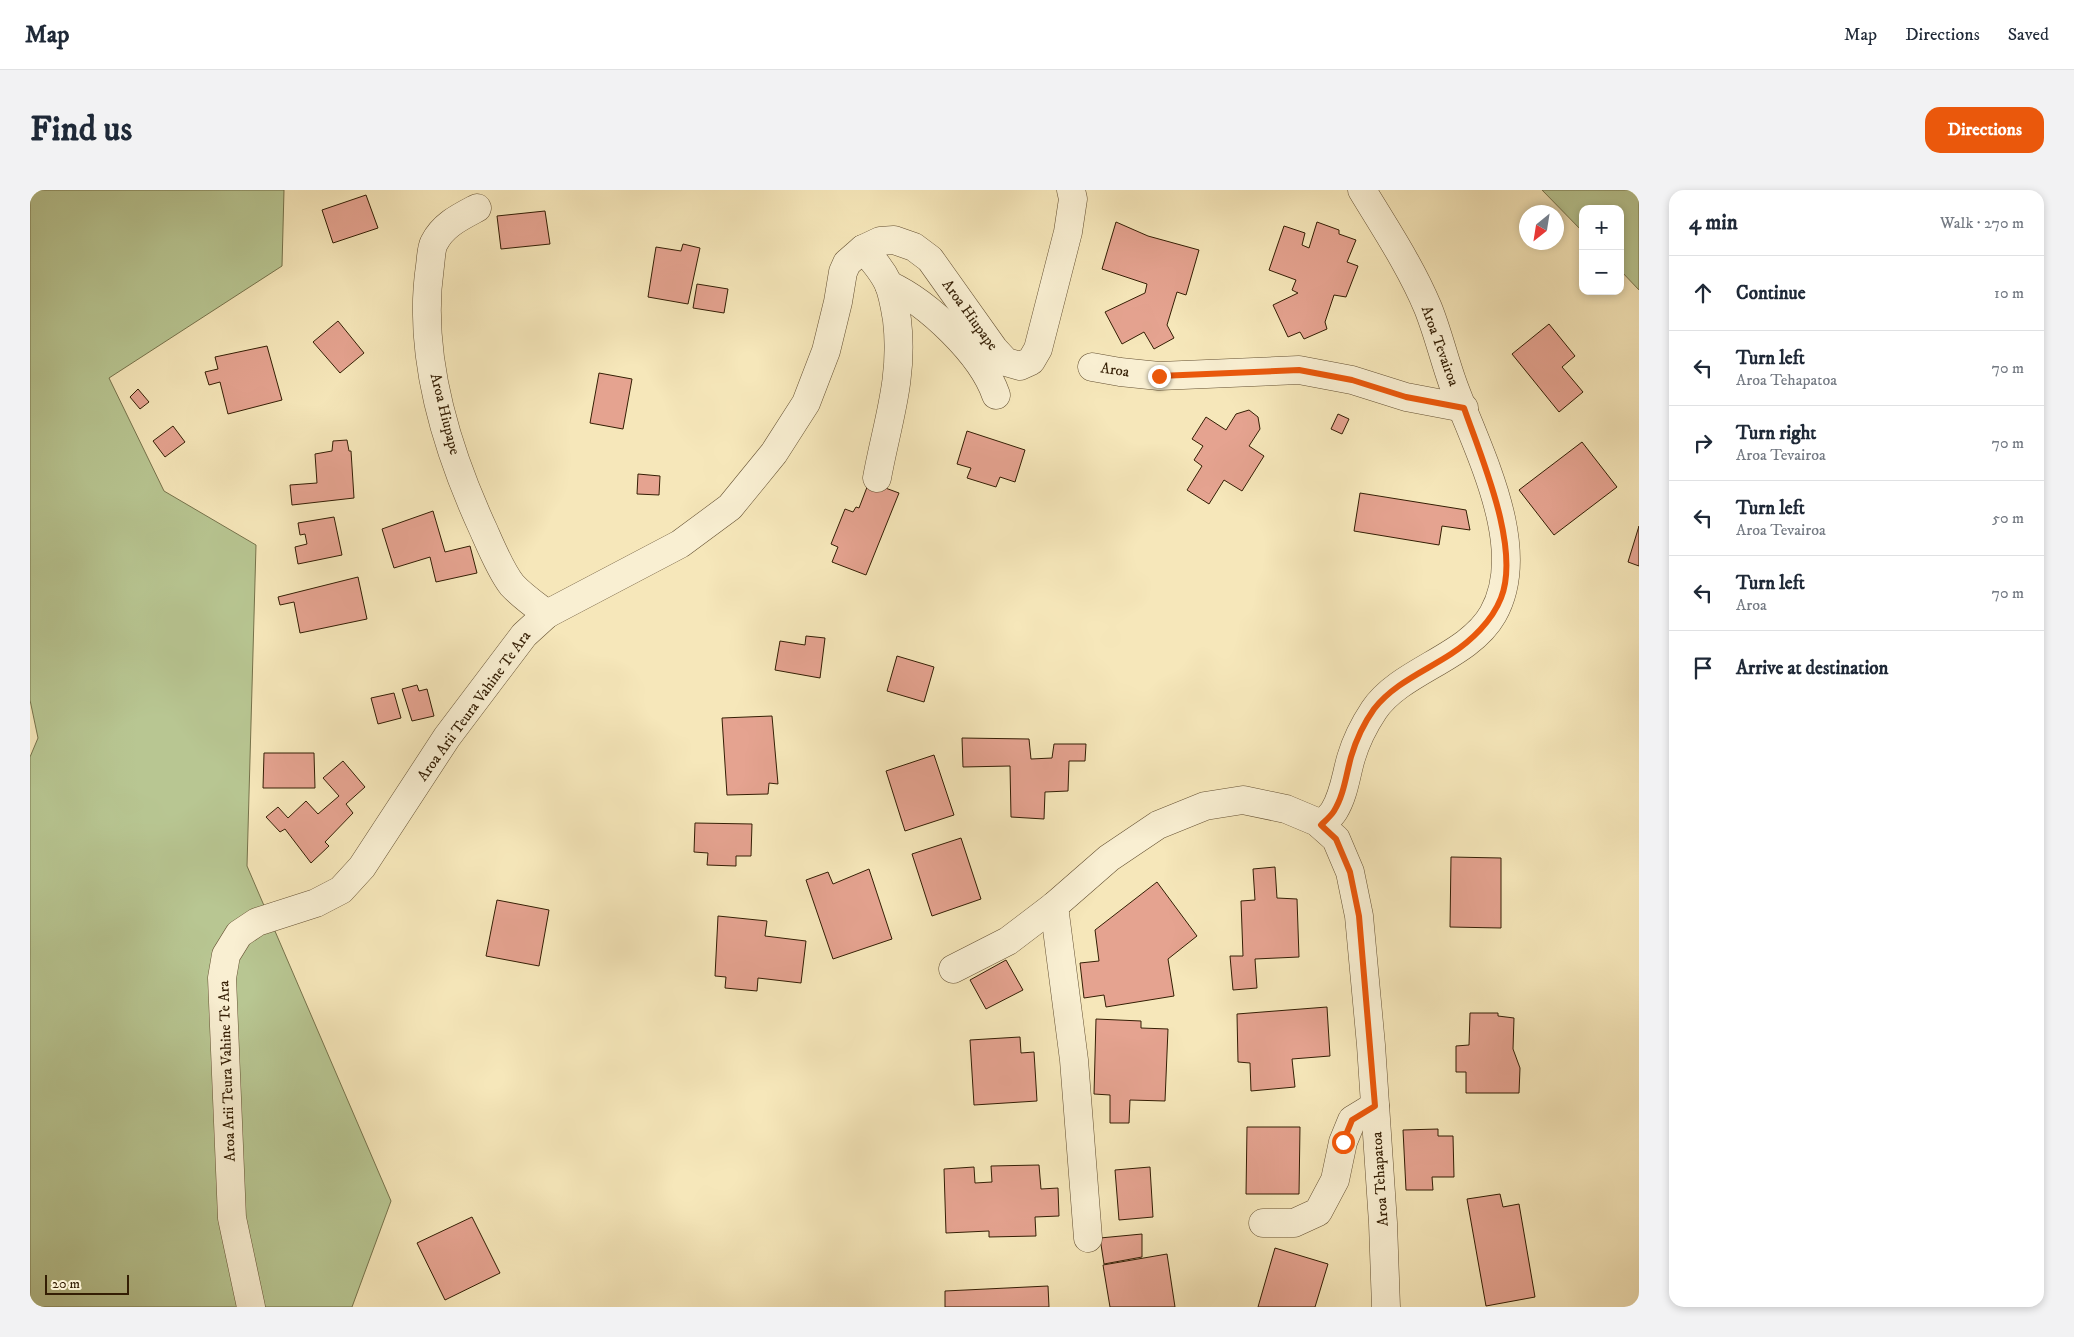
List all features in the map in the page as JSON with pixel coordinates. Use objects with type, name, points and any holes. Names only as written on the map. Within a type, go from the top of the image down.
[{"type":"street","name":"Aroa Hiupape","points":[[863,249],[880,241],[894,240],[914,247],[930,259],[994,349],[1006,362],[1020,366],[1031,361],[1038,349],[1068,232],[1073,199],[1071,190]]},
{"type":"street","name":"Aroa Tevairoa","points":[[1321,825],[1334,812],[1344,786],[1359,734],[1375,708],[1397,688],[1451,654],[1475,636],[1492,616],[1502,597],[1506,571],[1505,541],[1493,490],[1464,408],[1453,385],[1428,309],[1402,258],[1362,190]]},
{"type":"street","name":"Aroa Hiupape","points":[[477,208],[450,222],[434,244],[426,312],[430,354],[441,410],[454,456],[472,505],[511,584],[527,600],[547,614]]},
{"type":"street","points":[[863,249],[880,268],[889,285],[900,345],[898,378],[877,478]]},
{"type":"street","name":"Aroa Arii Teura Vahine Te Ara","points":[[251,1307],[232,1218],[222,978],[226,955],[239,934],[257,922],[316,903],[341,890],[362,868],[447,737],[515,646],[547,614],[680,544],[730,507],[774,453],[806,403],[826,351],[843,272],[847,263],[863,249]]},
{"type":"street","points":[[889,285],[906,292],[931,311],[978,362],[992,383],[996,395]]},
{"type":"street","name":"Aroa","points":[[1092,366],[1120,372],[1159,376],[1299,370],[1352,380],[1406,397],[1464,408]]},
{"type":"street","name":"Aroa Tehapatoa","points":[[953,969],[1008,941],[1054,906],[1109,858],[1158,825],[1205,806],[1243,800],[1286,809],[1321,825],[1336,839],[1350,872],[1359,916],[1384,1223],[1386,1307]]},
{"type":"street","points":[[1054,906],[1074,1060],[1088,1238]]},
{"type":"street","points":[[1263,1223],[1294,1222],[1318,1212],[1335,1180],[1343,1142],[1352,1120],[1375,1106]]},
{"type":"green space","points":[[30,190],[284,190],[282,266],[109,378],[164,491],[256,545],[247,866],[391,1201],[352,1307],[30,1307],[30,757],[38,738],[30,700]]},
{"type":"green space","points":[[1542,190],[1639,190],[1639,290],[1624,274],[1624,205],[1579,205],[1579,228],[1564,213],[1564,205],[1557,205]]},
{"type":"building","points":[[366,195],[378,228],[333,243],[322,210]]},
{"type":"building","points":[[545,211],[550,244],[501,249],[497,216]]},
{"type":"building","points":[[1116,222],[1148,236],[1199,250],[1186,295],[1177,292],[1167,325],[1174,338],[1154,349],[1144,332],[1122,344],[1105,312],[1145,293],[1147,284],[1102,269]]},
{"type":"building","points":[[1317,222],[1339,230],[1339,234],[1356,240],[1347,262],[1358,266],[1346,297],[1334,295],[1325,322],[1327,329],[1304,339],[1300,332],[1288,337],[1273,305],[1298,293],[1292,290],[1296,280],[1269,270],[1284,226],[1305,233],[1302,245],[1309,248]]},
{"type":"building","points":[[683,244],[700,248],[688,304],[648,297],[656,247],[681,251]]},
{"type":"building","points":[[697,284],[728,289],[724,313],[693,308]]},
{"type":"building","points":[[338,321],[364,353],[340,373],[313,342]]},
{"type":"building","points":[[1549,324],[1575,356],[1562,367],[1583,392],[1559,412],[1512,354]]},
{"type":"building","points":[[267,346],[282,400],[228,414],[220,382],[209,385],[205,372],[218,369],[215,357]]},
{"type":"building","points":[[599,373],[632,379],[623,429],[590,423]]},
{"type":"building","points":[[138,389],[149,402],[140,409],[130,397]]},
{"type":"building","points":[[1249,410],[1258,417],[1260,429],[1249,446],[1264,456],[1242,491],[1224,480],[1209,504],[1187,490],[1202,466],[1194,460],[1203,446],[1192,439],[1206,417],[1226,430],[1236,414]]},
{"type":"building","points":[[1338,414],[1349,419],[1342,434],[1331,429]]},
{"type":"building","points":[[173,426],[185,442],[165,457],[153,441]]},
{"type":"building","points":[[967,431],[1025,450],[1015,482],[1000,477],[996,487],[967,478],[971,468],[957,464]]},
{"type":"building","points":[[347,440],[349,451],[351,451],[354,498],[292,505],[290,485],[317,483],[315,454],[332,451],[333,441]]},
{"type":"building","points":[[1582,442],[1617,487],[1554,535],[1519,490]]},
{"type":"building","points":[[638,474],[660,476],[659,495],[637,494]]},
{"type":"building","points":[[869,482],[899,493],[866,575],[832,562],[838,547],[831,544],[845,509],[853,512],[856,507],[859,508]]},
{"type":"building","points":[[1360,493],[1466,510],[1470,530],[1442,526],[1439,545],[1354,531]]},
{"type":"building","points":[[433,511],[445,552],[470,546],[477,573],[436,582],[430,557],[394,568],[382,529]]},
{"type":"building","points":[[334,517],[342,555],[298,564],[295,547],[307,544],[305,534],[300,535],[298,523]]},
{"type":"building","points":[[1639,526],[1639,566],[1628,562]]},
{"type":"building","points":[[358,577],[367,619],[300,633],[294,602],[280,605],[278,597]]},
{"type":"building","points":[[806,636],[825,638],[820,678],[775,670],[780,641],[805,645]]},
{"type":"building","points":[[897,656],[934,667],[924,702],[887,691]]},
{"type":"building","points":[[417,685],[419,691],[427,689],[434,716],[412,721],[402,689]]},
{"type":"building","points":[[394,693],[401,718],[378,724],[371,698]]},
{"type":"building","points":[[772,716],[778,784],[769,783],[768,794],[727,795],[722,718]]},
{"type":"building","points":[[962,738],[1029,739],[1031,759],[1052,758],[1054,744],[1086,744],[1085,761],[1069,761],[1068,791],[1045,792],[1044,819],[1011,817],[1010,766],[963,767]]},
{"type":"building","points":[[264,753],[314,753],[315,788],[263,788]]},
{"type":"building","points":[[934,755],[954,815],[905,831],[886,771]]},
{"type":"building","points":[[343,761],[365,787],[346,804],[353,813],[325,842],[329,846],[311,863],[285,829],[280,832],[266,817],[278,807],[288,818],[306,801],[318,814],[339,796],[323,778]]},
{"type":"building","points":[[695,823],[752,824],[751,856],[736,856],[736,866],[707,865],[708,853],[694,852]]},
{"type":"building","points":[[961,838],[981,899],[932,916],[912,854]]},
{"type":"building","points":[[1451,857],[1501,858],[1501,928],[1450,927]]},
{"type":"building","points":[[1275,867],[1277,898],[1297,899],[1299,957],[1255,959],[1257,988],[1233,990],[1230,956],[1243,956],[1241,901],[1255,900],[1253,869]]},
{"type":"building","points":[[869,869],[892,939],[833,959],[806,880],[828,872],[833,884]]},
{"type":"building","points":[[1157,882],[1197,936],[1168,959],[1174,996],[1106,1007],[1104,995],[1084,998],[1080,963],[1099,961],[1095,930]]},
{"type":"building","points":[[497,900],[549,910],[539,966],[486,956]]},
{"type":"building","points":[[718,916],[767,921],[765,936],[806,941],[801,983],[758,978],[757,991],[725,988],[726,977],[715,976]]},
{"type":"building","points":[[1006,960],[1023,990],[986,1009],[970,980]]},
{"type":"building","points":[[1327,1007],[1330,1056],[1292,1059],[1295,1087],[1251,1091],[1250,1063],[1238,1062],[1237,1014]]},
{"type":"building","points":[[1470,1013],[1498,1013],[1498,1016],[1514,1018],[1513,1049],[1520,1068],[1519,1093],[1466,1093],[1466,1072],[1456,1072],[1456,1046],[1469,1045]]},
{"type":"building","points":[[1096,1019],[1141,1021],[1141,1028],[1168,1029],[1165,1101],[1130,1100],[1129,1123],[1110,1123],[1110,1095],[1094,1094]]},
{"type":"building","points":[[1020,1037],[1021,1053],[1034,1052],[1037,1101],[974,1105],[970,1040]]},
{"type":"building","points":[[1247,1127],[1300,1127],[1299,1194],[1246,1194]]},
{"type":"building","points":[[1438,1129],[1438,1136],[1453,1136],[1454,1177],[1432,1177],[1433,1190],[1406,1190],[1403,1130]]},
{"type":"building","points":[[1039,1165],[1041,1189],[1058,1188],[1059,1216],[1035,1217],[1036,1236],[989,1237],[989,1231],[946,1233],[944,1169],[974,1167],[975,1183],[992,1182],[991,1166]]},
{"type":"building","points":[[1150,1167],[1153,1217],[1119,1220],[1115,1170]]},
{"type":"building","points":[[1500,1194],[1503,1207],[1519,1204],[1535,1297],[1486,1306],[1467,1199]]},
{"type":"building","points":[[472,1217],[500,1273],[445,1300],[417,1243]]},
{"type":"building","points":[[1142,1234],[1142,1257],[1104,1264],[1100,1238]]},
{"type":"building","points":[[1275,1248],[1328,1264],[1315,1307],[1258,1307]]},
{"type":"building","points":[[1167,1254],[1175,1307],[1110,1307],[1103,1265]]},
{"type":"building","points":[[1048,1286],[1049,1307],[945,1307],[945,1291]]},
{"type":"route","points":[[1159,376],[1299,370],[1352,380],[1406,397],[1464,408],[1493,490],[1501,519],[1505,541],[1506,571],[1502,597],[1492,616],[1475,636],[1451,654],[1397,688],[1375,708],[1359,734],[1351,756],[1344,786],[1334,812],[1321,825],[1336,839],[1350,872],[1359,916],[1371,1045],[1375,1106],[1352,1120],[1343,1142]]}]
